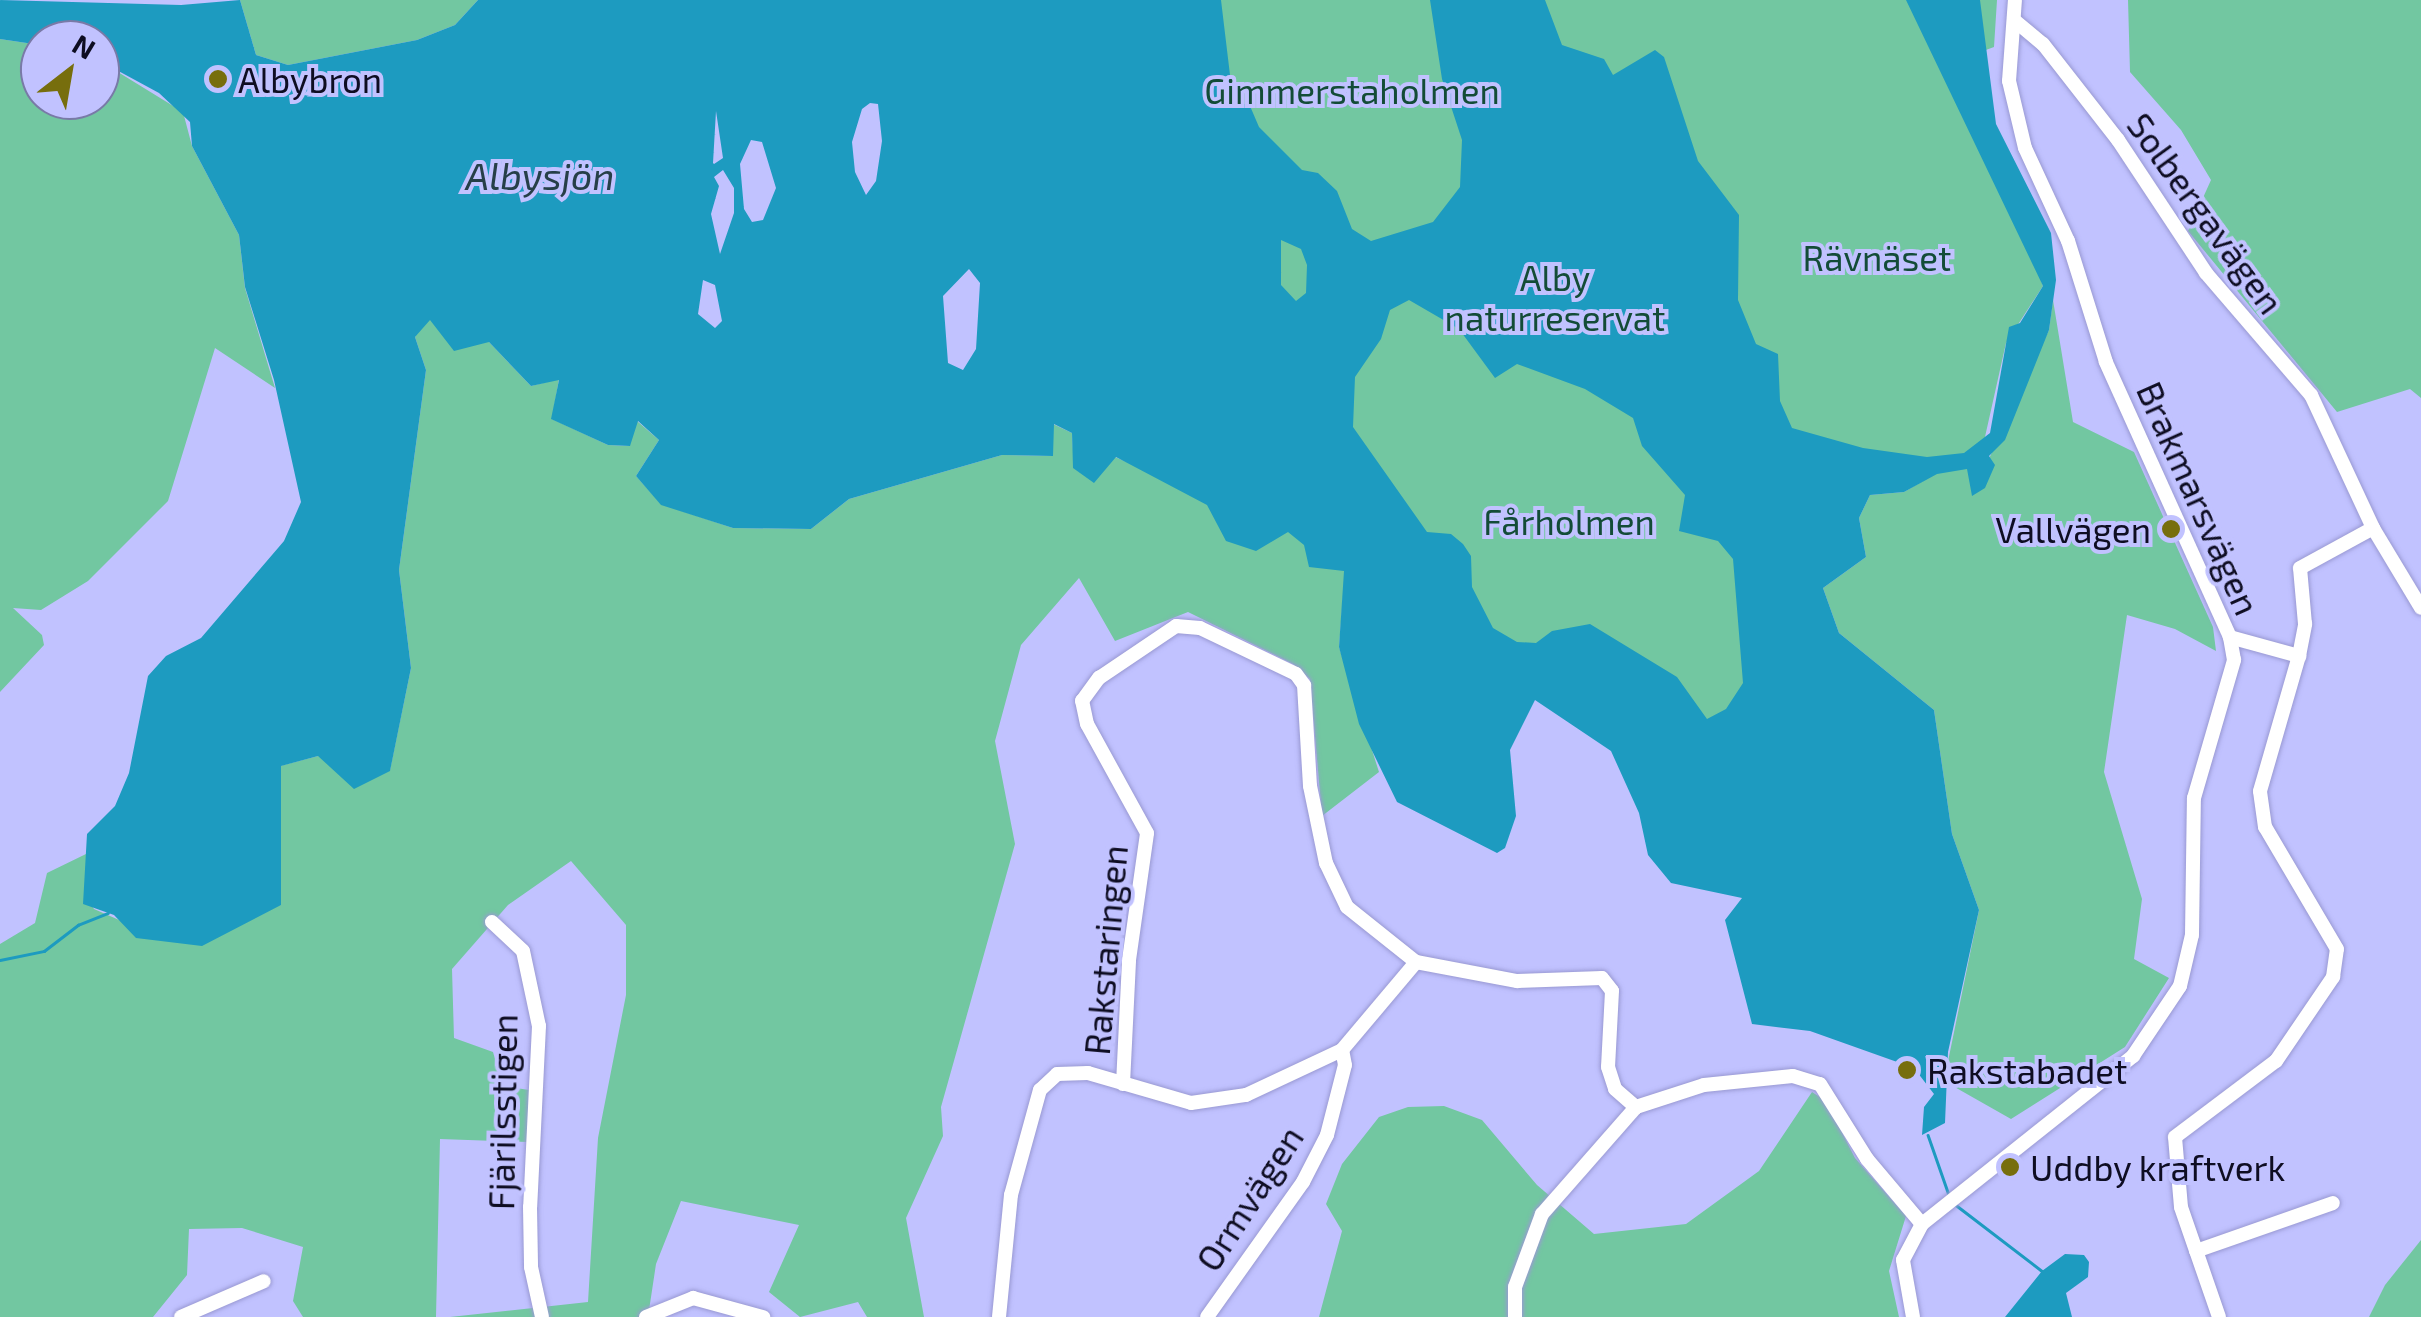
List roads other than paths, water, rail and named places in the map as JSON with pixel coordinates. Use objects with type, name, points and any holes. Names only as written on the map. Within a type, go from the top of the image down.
[{"type":"street","name":"Brakmarsvägen","points":[[1922,1224],[2133,1056],[2180,986],[2192,935],[2194,798],[2230,693],[2230,637],[2128,415],[2090,323],[2068,241],[2025,148],[2009,82],[2014,0]]},
{"type":"street","name":"Solbergavägen","points":[[2014,20],[2054,58],[2129,155],[2206,273],[2311,395],[2374,528],[2421,608]]},
{"type":"street","points":[[2220,1317],[2181,1206],[2175,1137],[2276,1061],[2337,962],[2329,930],[2280,856],[2260,806],[2299,656],[2304,562],[2374,528]]},
{"type":"street","name":"Rakstaringen","points":[[1123,1084],[1129,960],[1147,832],[1087,724],[1082,701],[1099,678],[1176,626],[1200,628],[1296,674],[1304,685],[1310,786],[1326,863],[1346,907],[1416,962]]},
{"type":"street","points":[[2230,637],[2299,656]]},
{"type":"street","name":"Fjärilsstigen","points":[[492,922],[522,951],[540,1026],[530,1207],[532,1267],[542,1317]]},
{"type":"street","points":[[999,1317],[1011,1194],[1040,1090],[1066,1071],[1123,1084],[1163,1099],[1219,1102],[1276,1086],[1342,1050],[1416,962],[1533,982],[1602,978],[1612,991],[1608,1067],[1615,1089],[1636,1107]]},
{"type":"street","name":"Ormvägen","points":[[1207,1317],[1294,1196],[1327,1135],[1345,1065],[1342,1050]]},
{"type":"street","points":[[1515,1317],[1516,1287],[1542,1214],[1636,1107],[1704,1085],[1792,1076],[1820,1084],[1867,1158],[1922,1224],[1903,1260],[1913,1317]]},
{"type":"street","points":[[2196,1250],[2334,1203]]},
{"type":"street","points":[[181,1317],[264,1281]]},
{"type":"street","points":[[646,1317],[693,1298],[762,1317]]},
{"type":"water","name":"Albysjön","points":[[0,0],[181,5],[240,0],[256,55],[288,65],[417,40],[455,25],[478,0],[1221,0],[1233,100],[1250,106],[1259,127],[1302,170],[1318,173],[1337,191],[1352,229],[1371,241],[1433,222],[1460,187],[1462,140],[1442,79],[1430,0],[1545,0],[1562,45],[1604,59],[1613,75],[1655,50],[1664,57],[1698,161],[1739,215],[1738,300],[1756,344],[1778,354],[1780,401],[1792,428],[1863,448],[1927,457],[1964,453],[1990,433],[2009,327],[2020,323],[2043,286],[1906,0],[1980,0],[1996,124],[2051,233],[2056,280],[2049,330],[2005,440],[1989,456],[1995,465],[1985,488],[1972,496],[1967,469],[1937,474],[1904,492],[1870,495],[1859,518],[1866,557],[1823,588],[1839,633],[1934,710],[1952,834],[1979,910],[1948,1052],[1945,1123],[1922,1135],[1924,1107],[1934,1094],[1914,1068],[1810,1031],[1752,1024],[1725,920],[1742,898],[1671,883],[1648,855],[1639,813],[1611,751],[1535,700],[1510,750],[1516,816],[1505,848],[1497,853],[1397,802],[1359,724],[1339,647],[1344,571],[1309,567],[1304,545],[1288,532],[1256,551],[1226,541],[1207,505],[1116,457],[1094,483],[1073,468],[1072,433],[1054,424],[1053,456],[1002,455],[849,499],[811,529],[733,528],[661,505],[636,476],[659,440],[638,421],[630,446],[608,445],[551,419],[559,380],[531,386],[489,342],[454,351],[430,320],[415,337],[426,370],[399,570],[411,668],[390,771],[354,789],[318,756],[281,766],[281,905],[202,946],[136,938],[114,915],[83,904],[87,834],[115,806],[129,773],[148,676],[166,656],[201,638],[284,541],[301,502],[274,380],[245,287],[239,235],[192,146],[190,122],[159,93],[120,72],[120,20],[20,20],[20,42],[0,39]],"holes":[[[870,103],[878,104],[882,141],[876,181],[866,195],[855,172],[852,142],[862,109]],[[716,111],[723,158],[713,163]],[[751,140],[762,142],[776,188],[763,220],[752,222],[744,209],[740,164]],[[723,170],[734,188],[734,213],[720,254],[711,214],[719,186],[714,177]],[[1281,240],[1301,249],[1307,265],[1306,293],[1296,301],[1281,285]],[[969,269],[980,283],[976,349],[963,370],[948,363],[943,296]],[[703,280],[715,285],[722,321],[715,328],[698,314]],[[1409,300],[1459,329],[1495,378],[1517,364],[1585,389],[1633,418],[1642,446],[1685,495],[1679,531],[1718,541],[1733,559],[1743,683],[1726,709],[1707,719],[1677,677],[1590,624],[1552,631],[1536,643],[1517,642],[1493,628],[1472,587],[1471,556],[1463,544],[1451,534],[1427,532],[1353,427],[1355,377],[1381,339],[1390,310]]]},
{"type":"water","points":[[2065,1254],[2084,1255],[2089,1262],[2088,1277],[2066,1293],[2072,1317],[2005,1317],[2042,1271]]},
{"type":"waterway","points":[[0,960],[44,951],[78,925],[108,913]]},
{"type":"waterway","points":[[1928,1135],[1949,1195]]},
{"type":"waterway","points":[[1956,1205],[2042,1271]]},
{"type":"place","name":"Albybron","points":[[218,79]]},
{"type":"place","name":"Vallvägen","points":[[2171,529]]},
{"type":"place","name":"Rakstabadet","points":[[1907,1070]]},
{"type":"place","name":"Uddby kraftverk","points":[[2010,1167]]},
{"type":"park label","name":"Gimmerstaholmen","points":[[1352,90]]},
{"type":"park label","name":"Rävnäset","points":[[1877,257]]},
{"type":"park label","name":"Alby naturreservat","points":[[1555,297]]},
{"type":"park label","name":"Fårholmen","points":[[1569,521]]}]
